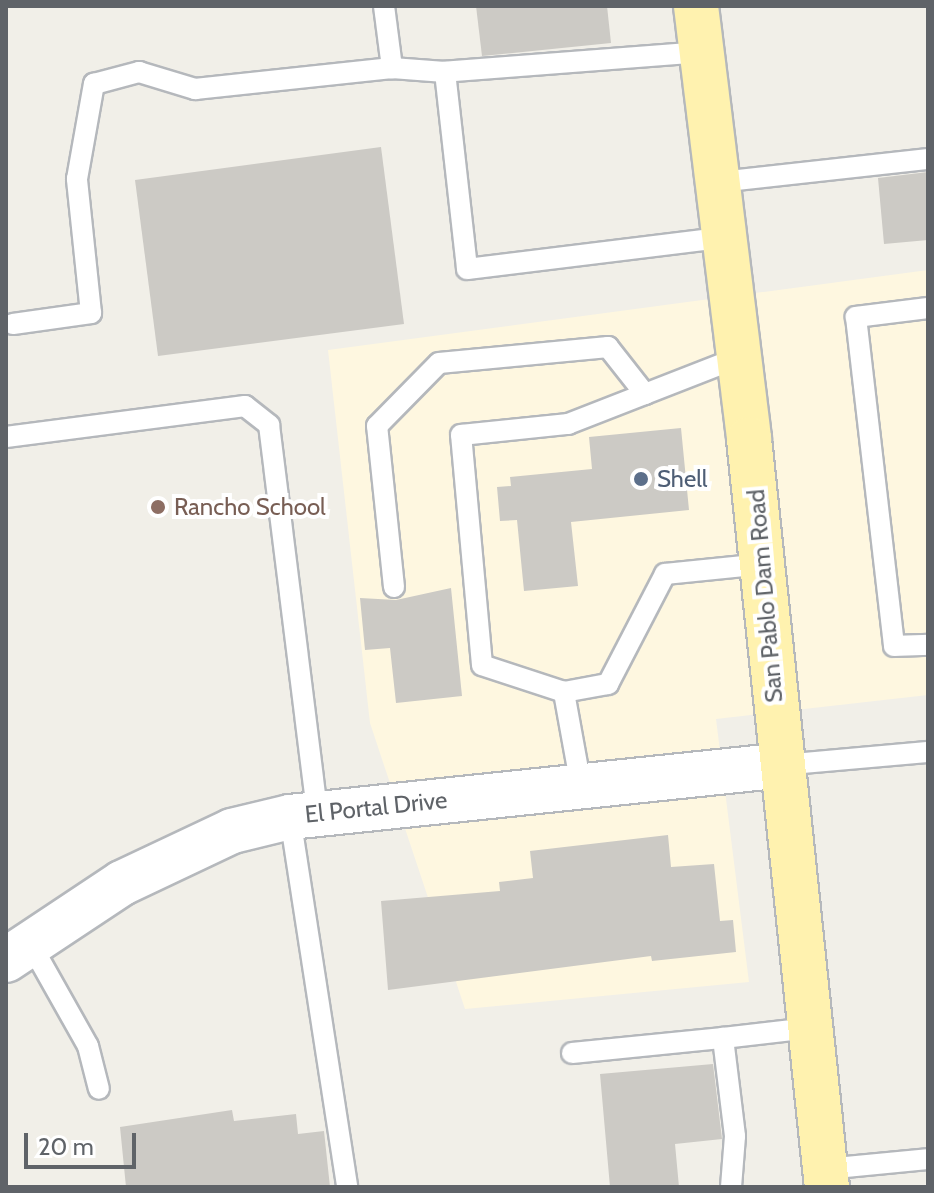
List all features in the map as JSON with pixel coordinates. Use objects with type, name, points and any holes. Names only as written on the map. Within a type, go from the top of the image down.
[{"type":"main road","name":"San Pablo Dam Road","points":[[696,6],[763,564],[781,765],[826,1178]]},
{"type":"main road","name":"El Portal Drive","points":[[12,955],[122,883],[232,831],[303,814],[781,765]]},
{"type":"lane","points":[[384,6],[392,68]]},
{"type":"lane","points":[[13,324],[91,313],[77,179],[94,84],[139,72],[195,89],[392,68],[445,72],[702,52]]},
{"type":"lane","points":[[445,72],[467,269],[726,237]]},
{"type":"lane","points":[[719,182],[928,159]]},
{"type":"lane","points":[[928,308],[856,317],[894,646],[928,645]]},
{"type":"lane","points":[[394,587],[377,426],[439,363],[608,347],[645,394]]},
{"type":"lane","points":[[740,357],[568,424],[461,435],[482,665],[564,692],[608,684],[665,574],[763,564]]},
{"type":"lane","points":[[6,437],[245,406],[269,425],[306,712],[303,814],[347,1187]]},
{"type":"lane","points":[[564,692],[581,786]]},
{"type":"lane","points":[[781,765],[928,752]]},
{"type":"lane","points":[[12,955],[88,1046],[99,1089]]},
{"type":"lane","points":[[572,1053],[809,1028]]},
{"type":"lane","points":[[723,1038],[735,1136],[731,1187]]},
{"type":"lane","points":[[826,1178],[928,1159]]},
{"type":"shaded area","points":[[928,270],[928,695],[716,719],[749,982],[465,1009],[370,723],[328,350]]},
{"type":"building","points":[[476,6],[607,6],[611,43],[482,56]]},
{"type":"building","points":[[381,147],[404,324],[158,356],[135,180]]},
{"type":"building","points":[[928,172],[928,240],[884,244],[878,178]]},
{"type":"building","points":[[681,428],[689,510],[571,522],[578,586],[524,591],[517,520],[500,521],[497,487],[511,486],[510,477],[592,469],[589,437]]},
{"type":"building","points":[[451,588],[462,696],[396,703],[390,648],[365,650],[360,598],[396,600]]},
{"type":"building","points":[[668,835],[671,867],[714,864],[720,921],[733,920],[736,952],[652,961],[651,956],[388,990],[381,901],[500,891],[499,882],[533,878],[530,851]]},
{"type":"building","points":[[713,1064],[722,1139],[675,1144],[679,1187],[610,1187],[600,1074]]},
{"type":"building","points":[[232,1110],[234,1121],[296,1114],[298,1134],[324,1131],[330,1187],[126,1187],[120,1127]]},
{"type":"place","name":"Shell","points":[[641,479]]},
{"type":"place","name":"Rancho School","points":[[158,507]]}]
